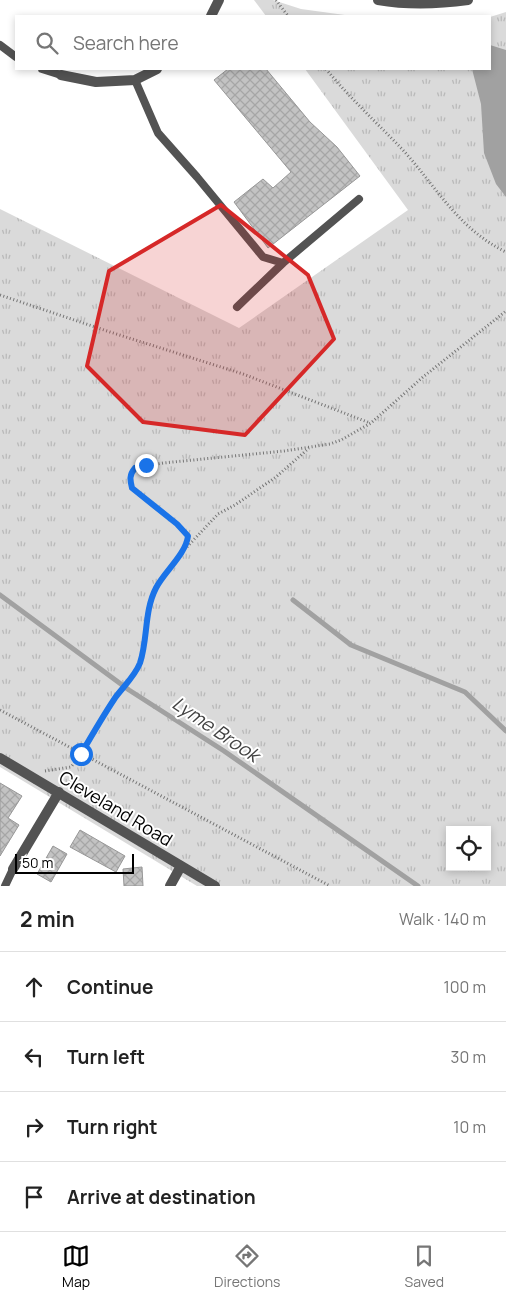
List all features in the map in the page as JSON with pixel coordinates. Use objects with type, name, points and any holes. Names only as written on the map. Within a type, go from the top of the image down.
[{"type":"street","points":[[212,15],[220,0]]},
{"type":"street","points":[[378,0],[389,2],[449,2],[468,0]]},
{"type":"street","points":[[61,75],[96,82],[135,80],[155,70]]},
{"type":"street","name":"Cleveland Road","points":[[0,758],[215,886]]},
{"type":"street","points":[[12,869],[59,792]]},
{"type":"street","points":[[170,886],[181,866]]},
{"type":"lane","points":[[0,45],[15,56]]},
{"type":"lane","points":[[47,70],[61,75]]},
{"type":"lane","points":[[135,80],[158,133],[263,257],[283,263]]},
{"type":"lane","points":[[237,308],[283,263],[359,200]]},
{"type":"lane","points":[[5,886],[12,869]]},
{"type":"path","points":[[276,0],[287,15]]},
{"type":"path","points":[[327,70],[402,149],[468,227],[494,246],[506,252]]},
{"type":"path","points":[[0,295],[243,374],[371,423]]},
{"type":"path","points":[[184,549],[188,536],[177,524],[132,488],[131,473],[135,468],[163,463],[310,447],[341,440],[371,423],[423,377],[506,311]]},
{"type":"path","points":[[39,780],[46,771],[71,767],[116,696],[136,671],[140,664],[148,609],[155,589],[184,549],[218,514],[235,505],[276,477],[310,447]]},
{"type":"path","points":[[0,710],[330,886]]},
{"type":"highlighted area","points":[[221,205],[308,275],[334,339],[245,435],[143,422],[87,366],[109,271]]},
{"type":"green space","points":[[254,0],[273,0],[301,9],[345,15],[265,15]]},
{"type":"green space","points":[[506,12],[506,886],[197,886],[0,767],[0,209],[239,328],[408,210],[306,70],[491,70],[491,17]]},
{"type":"shaded area","points":[[491,45],[506,50],[506,197],[496,184],[484,153],[481,104],[472,70],[491,70]]},
{"type":"building","points":[[227,70],[267,70],[310,122],[337,147],[360,176],[268,248],[234,202],[263,179],[273,188],[291,172],[214,80]]},
{"type":"building","points":[[0,783],[22,796],[8,818],[19,825],[0,856]]},
{"type":"building","points":[[80,830],[125,856],[116,872],[70,847]]},
{"type":"building","points":[[53,846],[67,854],[51,882],[37,874]]},
{"type":"building","points":[[142,867],[143,886],[124,886],[123,869]]},
{"type":"waterway","name":"Lyme Brook","points":[[0,595],[129,690],[224,751],[418,886]]},
{"type":"waterway","points":[[293,600],[351,645],[465,692],[506,731]]},
{"type":"route","points":[[81,754],[116,696],[140,664],[148,609],[155,589],[188,542],[188,536],[177,524],[168,519],[132,488],[131,473],[135,468],[146,465]]}]
